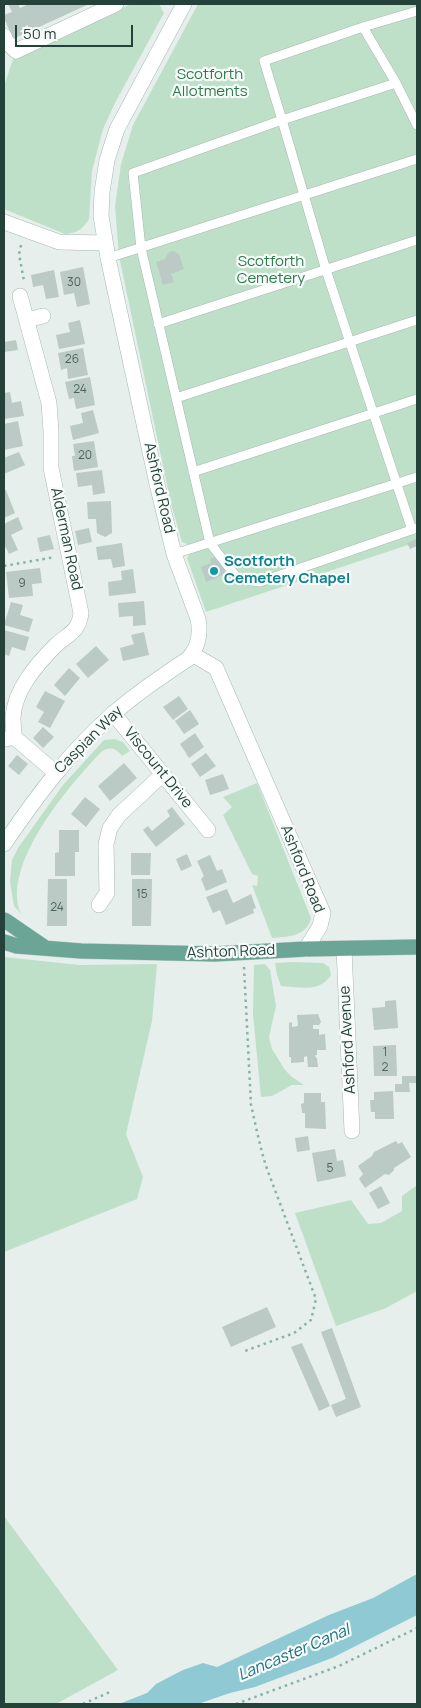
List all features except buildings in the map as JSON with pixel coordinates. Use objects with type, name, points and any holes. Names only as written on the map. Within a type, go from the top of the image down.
[{"type":"main road","points":[[4,920],[44,947]]},
{"type":"main road","name":"Ashton Road","points":[[4,942],[17,946],[80,950],[215,954],[306,949],[417,947]]},
{"type":"street","points":[[4,36],[6,41],[16,51],[116,4]]},
{"type":"street","name":"Ashford Road","points":[[181,4],[112,142],[101,203],[104,243],[174,554],[199,626],[198,639],[192,654],[216,668],[323,913],[320,926],[306,949]]},
{"type":"street","points":[[4,222],[59,242],[104,243]]},
{"type":"street","name":"Alderman Road","points":[[9,738],[19,693],[34,669],[56,645],[75,630],[80,623],[81,613],[51,468],[49,403],[20,296]]},
{"type":"street","points":[[27,320],[43,316]]},
{"type":"street","name":"Caspian Way","points":[[4,845],[28,809],[56,773],[83,743],[113,713],[192,654]]},
{"type":"street","name":"Viscount Drive","points":[[113,713],[163,774],[208,822]]},
{"type":"street","points":[[9,738],[56,773]]},
{"type":"street","points":[[99,905],[107,893],[106,844],[110,828],[119,815],[163,774]]},
{"type":"street","name":"Ashford Avenue","points":[[344,949],[352,1131]]},
{"type":"lane","points":[[396,83],[282,120],[133,173],[140,248],[210,543],[238,579],[260,582],[415,529],[396,484],[326,270],[282,120],[264,61],[363,27],[417,11]]},
{"type":"lane","points":[[363,27],[396,83],[417,125]]},
{"type":"lane","points":[[108,258],[417,159]]},
{"type":"lane","points":[[158,324],[417,240]]},
{"type":"lane","points":[[176,398],[417,320]]},
{"type":"lane","points":[[193,472],[417,399]]},
{"type":"lane","points":[[174,554],[417,476]]},
{"type":"path","points":[[20,296],[25,290],[20,246],[27,231]]},
{"type":"path","points":[[4,566],[69,555]]},
{"type":"path","points":[[243,952],[251,1105],[261,1152],[316,1299],[311,1320],[294,1333],[245,1352]]},
{"type":"path","points":[[236,1704],[339,1666],[417,1628]]},
{"type":"path","points":[[83,1704],[110,1692]]},
{"type":"green space","points":[[131,4],[159,4],[164,13],[116,101],[103,129],[92,171],[89,219],[79,230],[65,234],[4,209],[4,86],[13,59]]},
{"type":"green space","name":"Scotforth Cemetery","points":[[198,4],[417,4],[417,542],[206,612],[187,558],[190,553],[187,544],[182,542],[171,504],[119,256],[115,206],[121,164],[133,125]]},
{"type":"green space","points":[[114,739],[123,742],[130,751],[122,756],[113,749],[101,752],[72,784],[42,827],[29,850],[20,873],[17,894],[21,914],[14,906],[10,882],[12,860],[18,848],[63,785],[104,740]]},
{"type":"green space","points":[[257,783],[311,918],[305,929],[290,936],[272,938],[252,885],[257,886],[258,876],[252,874],[223,815],[232,807],[223,797]]},
{"type":"green space","points":[[4,957],[79,965],[157,964],[152,1021],[126,1134],[143,1177],[137,1199],[4,1252]]},
{"type":"green space","points":[[275,963],[323,963],[329,967],[331,975],[326,981],[315,987],[281,986]]},
{"type":"green space","points":[[265,964],[270,970],[276,1006],[269,1037],[272,1049],[285,1070],[304,1085],[292,1085],[272,1096],[261,1097],[253,1015],[254,965]]},
{"type":"green space","points":[[417,1185],[417,1291],[386,1308],[336,1326],[295,1213],[351,1200],[368,1224],[381,1223],[402,1211],[402,1196]]},
{"type":"green space","points":[[4,1516],[118,1670],[56,1704],[4,1704]]},
{"type":"water","name":"Lancaster Canal","points":[[417,1574],[417,1615],[332,1658],[255,1687],[198,1704],[119,1704],[147,1693],[156,1684],[183,1670],[203,1663],[217,1667],[329,1615],[373,1598]]},
{"type":"place","name":"Scotforth Cemetery Chapel","points":[[214,571]]},
{"type":"park label","name":"Scotforth Allotments","points":[[210,84]]}]
